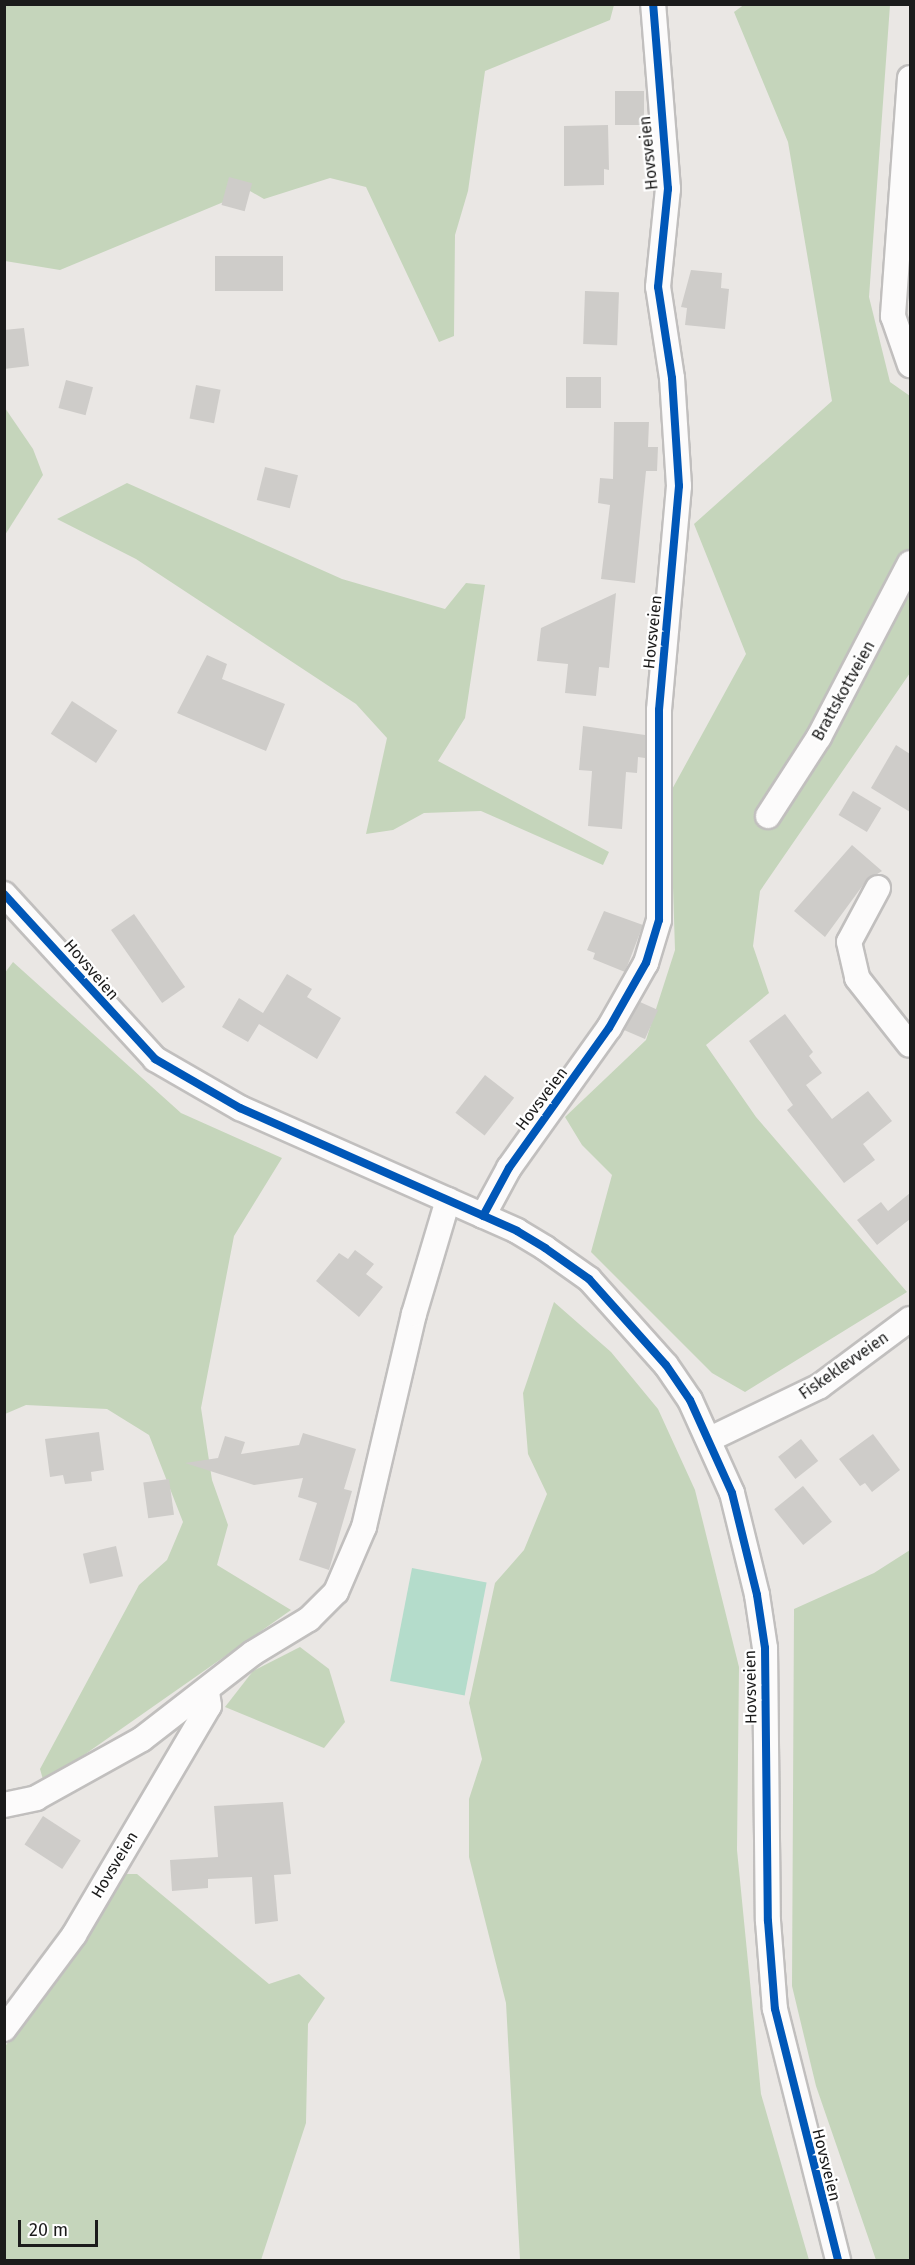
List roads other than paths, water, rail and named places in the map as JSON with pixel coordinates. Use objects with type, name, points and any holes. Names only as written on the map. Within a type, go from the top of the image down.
[{"type":"street","name":"Hovsveien","points":[[483,1216],[509,1168],[609,1028],[646,963],[659,920],[659,710],[680,486],[672,378],[658,287],[668,189],[652,4]]},
{"type":"street","points":[[910,78],[893,316],[910,365]]},
{"type":"street","name":"Brattskottveien","points":[[768,816],[819,737],[910,563]]},
{"type":"street","points":[[878,888],[849,942],[857,978],[906,1040]]},
{"type":"street","name":"Hovsveien","points":[[4,894],[127,1033],[173,1071],[240,1108],[517,1231],[589,1280],[666,1365],[710,1439],[745,1536],[757,1594],[765,1648],[768,1921],[775,2009],[838,2260]]},
{"type":"street","points":[[4,1805],[44,1794],[151,1733],[207,1692],[253,1653],[309,1619],[336,1592],[352,1564],[448,1200]]},
{"type":"street","name":"Fiskeklevveien","points":[[710,1439],[820,1386],[910,1319]]},
{"type":"street","name":"Hovsveien","points":[[4,2029],[74,1935],[209,1706],[207,1692]]},
{"type":"street","points":[[151,1733],[179,1755]]}]
